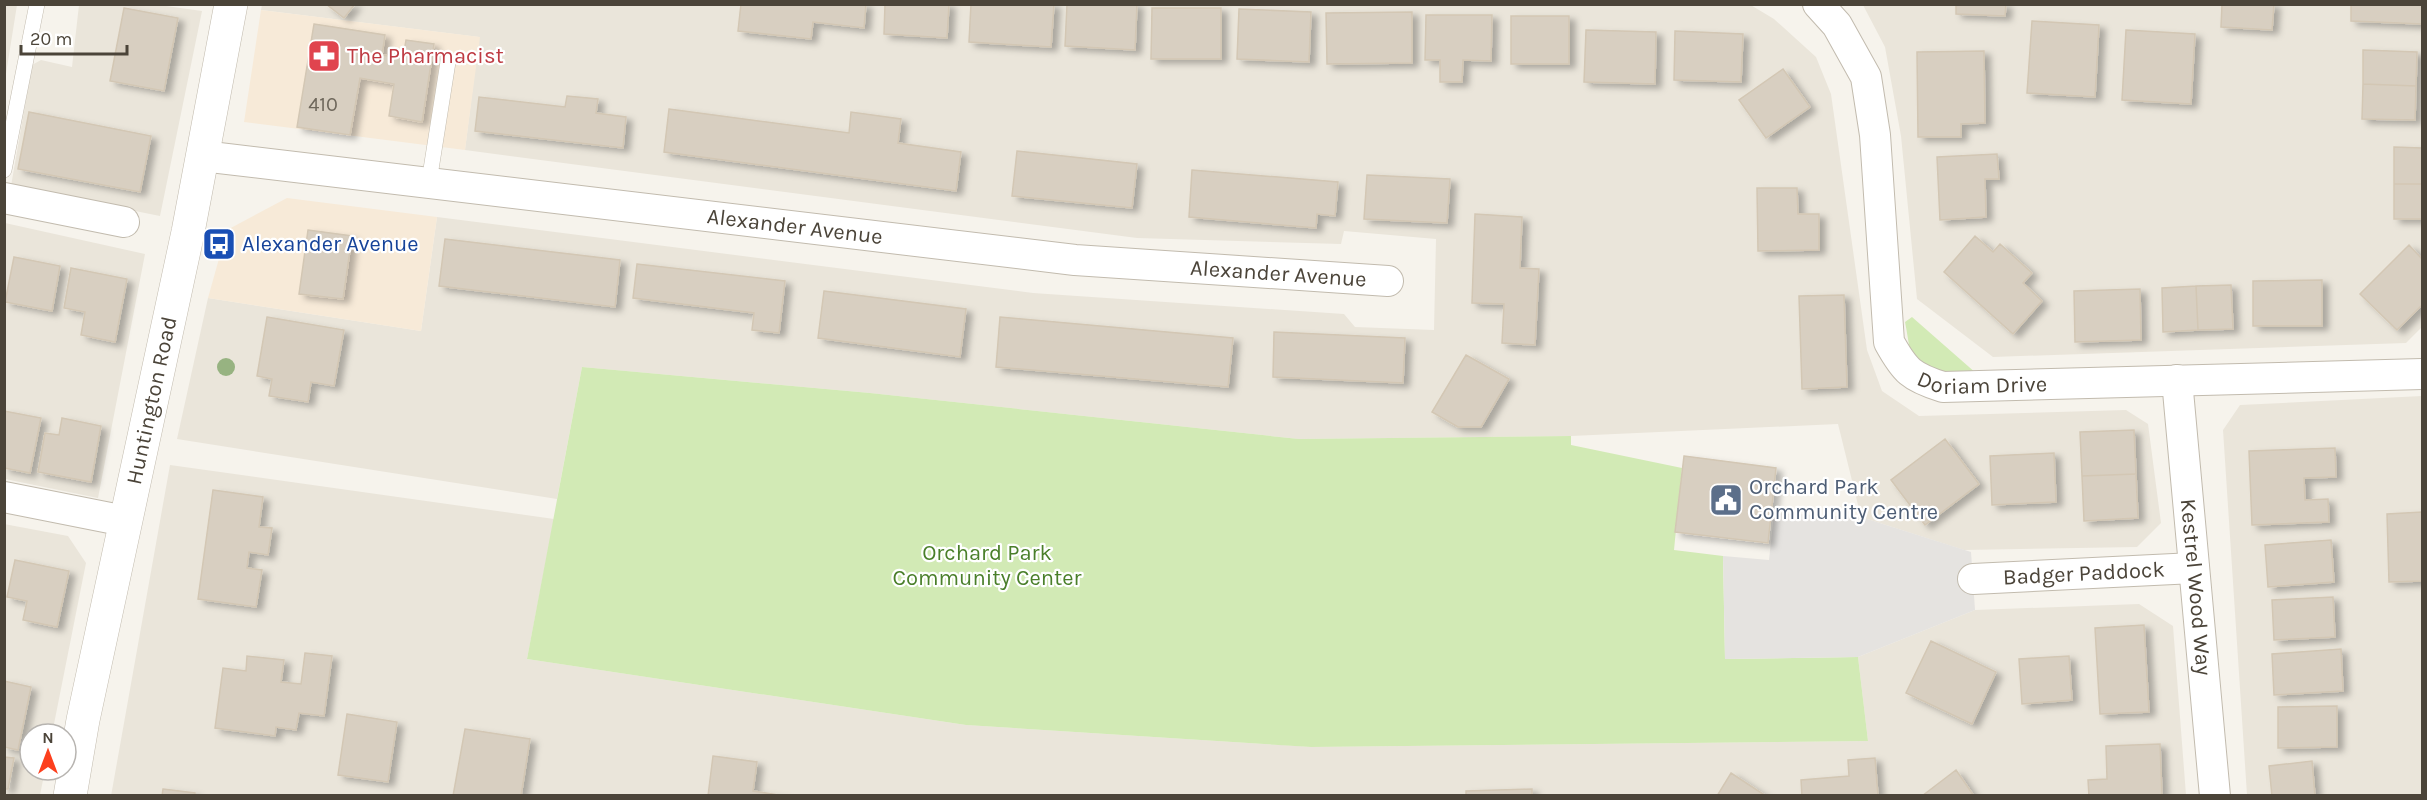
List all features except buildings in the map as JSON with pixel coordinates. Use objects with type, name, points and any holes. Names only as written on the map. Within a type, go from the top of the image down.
[{"type":"street","name":"Huntington Road","points":[[70,795],[83,720],[202,156],[231,4]]},
{"type":"street","name":"Doriam Drive","points":[[1828,15],[1866,77],[1875,135],[1889,342],[1900,363],[1918,380],[1943,387],[2422,374]]},
{"type":"street","name":"Alexander Avenue","points":[[202,156],[1075,260],[1388,281]]},
{"type":"street","points":[[4,198],[124,222]]},
{"type":"street","name":"Kestrel Wood Way","points":[[2177,380],[2216,795]]},
{"type":"street","points":[[4,496],[125,521]]},
{"type":"street","name":"Badger Paddock","points":[[1973,579],[2194,568]]},
{"type":"lane","points":[[4,170],[37,4]]},
{"type":"lane","points":[[429,182],[448,62]]},
{"type":"shaded area","points":[[1749,4],[1774,19],[1816,57],[1831,94],[1867,350],[1882,391],[1919,416],[2126,410],[2148,424],[2161,523],[2137,547],[1964,550],[1861,517],[1838,424],[1571,436],[1299,439],[870,393],[582,367],[557,499],[177,439],[208,298],[421,331],[437,217],[1033,293],[1344,314],[1355,327],[1434,330],[1436,239],[1344,231],[1341,244],[1137,238],[465,150],[479,37],[261,10],[262,5]]},
{"type":"shaded area","points":[[4,5],[17,5],[5,80]]},
{"type":"shaded area","points":[[79,5],[159,5],[202,11],[160,216],[11,186],[32,65],[41,60],[72,67]]},
{"type":"shaded area","points":[[1863,5],[2422,5],[2422,327],[2406,343],[1993,357],[1917,299],[1901,136],[1885,47]]},
{"type":"shaded area","points":[[261,10],[480,37],[465,150],[244,122]]},
{"type":"shaded area","points":[[287,198],[437,217],[421,331],[208,298],[227,230]]},
{"type":"shaded area","points":[[5,223],[145,254],[98,498],[5,479]]},
{"type":"shaded area","points":[[2422,396],[2422,795],[2247,795],[2223,430],[2240,405]]},
{"type":"shaded area","points":[[170,465],[554,519],[527,659],[966,725],[1312,747],[1868,741],[1858,657],[1975,610],[2139,604],[2173,626],[2186,795],[111,796]]},
{"type":"shaded area","points":[[1774,513],[1861,517],[1971,552],[1975,610],[1858,657],[1725,659],[1723,556],[1769,560]]},
{"type":"shaded area","points":[[4,524],[68,536],[86,563],[54,722],[18,722],[18,782],[43,782],[40,795],[5,795]]},
{"type":"green space","points":[[1912,317],[1977,374],[1938,372],[1921,365],[1909,347],[1905,322]]},
{"type":"green space","name":"Orchard Park Community Center","points":[[582,367],[870,393],[1299,439],[1571,436],[1571,445],[1682,468],[1674,550],[1723,556],[1725,659],[1858,657],[1868,741],[1311,747],[966,725],[527,659]]},
{"type":"place","name":"The Pharmacist","points":[[324,56]]},
{"type":"place","name":"Alexander Avenue","points":[[219,244]]},
{"type":"place","name":"Orchard Park Community Centre","points":[[1726,500]]}]
